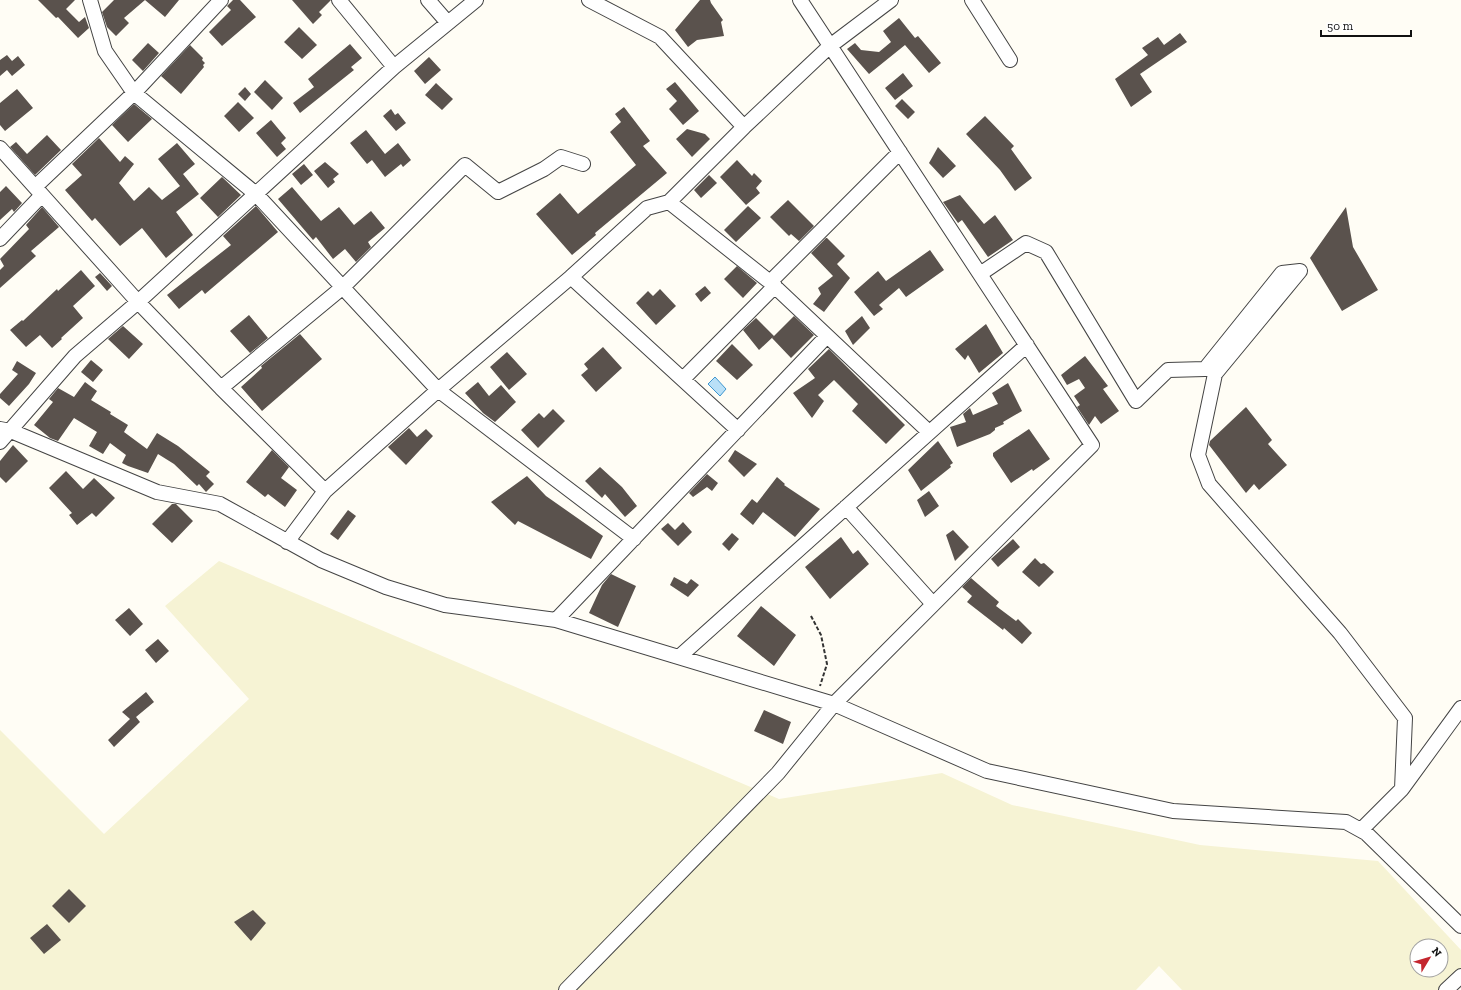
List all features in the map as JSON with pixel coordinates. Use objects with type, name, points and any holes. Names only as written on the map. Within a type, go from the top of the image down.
[{"type":"street","points":[[90,0],[105,51],[134,93],[256,194],[438,390],[634,539]]},
{"type":"street","points":[[0,239],[38,191],[134,93],[221,0]]},
{"type":"street","points":[[338,0],[394,67]]},
{"type":"street","points":[[428,0],[448,23]]},
{"type":"street","points":[[0,442],[5,430],[76,356],[138,302],[394,67],[476,0]]},
{"type":"street","points":[[589,0],[660,37],[744,127]]},
{"type":"street","points":[[566,990],[778,773],[834,704],[1092,444],[800,0]]},
{"type":"street","points":[[287,542],[325,491],[438,390],[571,277],[647,208],[669,202],[744,127],[830,46],[891,0]]},
{"type":"street","points":[[972,0],[1010,60]]},
{"type":"street","points":[[0,148],[138,302],[221,388],[325,491]]},
{"type":"street","points":[[683,379],[772,284],[900,152]]},
{"type":"street","points":[[221,388],[343,287],[465,165],[498,192],[544,169],[562,157],[583,164]]},
{"type":"street","points":[[669,202],[772,284],[929,432]]},
{"type":"street","points":[[980,274],[1026,243],[1046,252],[1136,401],[1168,370],[1205,369],[1282,273],[1300,271],[1216,374],[1198,455],[1209,484],[1340,633],[1405,718],[1402,789]]},
{"type":"street","points":[[571,277],[738,430]]},
{"type":"street","points":[[556,620],[827,336]]},
{"type":"street","points":[[679,657],[1026,344]]},
{"type":"street","points":[[5,430],[157,492],[220,504],[321,560],[379,584],[445,605],[556,620],[816,698],[834,704],[987,771],[1173,811],[1346,822],[1366,833],[1461,926]]},
{"type":"street","points":[[846,507],[933,604]]},
{"type":"street","points":[[1361,830],[1402,789],[1461,708]]},
{"type":"street","points":[[1446,990],[1461,976]]},
{"type":"path","points":[[811,616],[821,635],[827,664],[816,698]]},
{"type":"shaded area","points":[[219,561],[779,799],[942,773],[1012,805],[1200,845],[1378,861],[1461,950],[1461,974],[1445,990],[1182,990],[1159,966],[1136,990],[0,990],[0,730],[104,834],[249,699],[165,606]]},
{"type":"water","points":[[715,377],[726,389],[720,396],[708,384]]},
{"type":"building","points":[[38,0],[75,0],[66,9],[79,22],[85,17],[89,28],[78,38],[58,17],[56,18]]},
{"type":"building","points":[[114,0],[145,0],[124,18],[129,23],[116,36],[107,27],[102,12]]},
{"type":"building","points":[[145,0],[179,0],[165,17]]},
{"type":"building","points":[[233,0],[240,0],[256,17],[222,46],[209,32],[231,10],[227,6]]},
{"type":"building","points":[[292,0],[331,0],[319,12],[322,15],[313,24]]},
{"type":"building","points":[[700,0],[710,0],[723,20],[721,22],[724,36],[697,40],[688,47],[675,30]]},
{"type":"building","points":[[899,18],[915,38],[918,36],[941,63],[929,73],[905,45],[869,74],[847,49],[855,43],[861,50],[879,52],[891,42],[883,31]]},
{"type":"building","points":[[299,27],[317,45],[302,59],[284,42]]},
{"type":"building","points":[[1180,33],[1187,42],[1140,74],[1152,92],[1131,107],[1115,79],[1148,55],[1142,48],[1158,37],[1164,45]]},
{"type":"building","points":[[148,43],[159,53],[143,71],[132,60]]},
{"type":"building","points":[[350,44],[362,58],[351,67],[354,70],[300,113],[293,103],[314,87],[308,79]]},
{"type":"building","points":[[190,45],[203,58],[202,60],[205,63],[203,65],[204,67],[181,94],[161,76]]},
{"type":"building","points":[[7,55],[12,61],[18,56],[25,65],[12,76],[7,70],[0,76],[0,60]]},
{"type":"building","points":[[429,57],[441,70],[425,84],[414,71]]},
{"type":"building","points":[[903,73],[913,86],[895,100],[885,88]]},
{"type":"building","points":[[265,80],[283,98],[272,110],[254,92]]},
{"type":"building","points":[[675,82],[699,111],[683,125],[669,109],[677,101],[666,89]]},
{"type":"building","points":[[436,83],[453,99],[442,110],[425,95]]},
{"type":"building","points":[[245,87],[251,94],[245,101],[238,94]]},
{"type":"building","points":[[17,89],[33,108],[5,131],[0,125],[0,103]]},
{"type":"building","points":[[902,99],[915,112],[908,119],[895,106]]},
{"type":"building","points":[[238,102],[254,118],[239,132],[224,116]]},
{"type":"building","points":[[134,104],[152,119],[128,142],[112,125]]},
{"type":"building","points":[[624,107],[650,141],[643,146],[667,173],[595,233],[596,235],[572,255],[536,214],[560,193],[578,214],[636,165],[610,132],[621,122],[615,114]]},
{"type":"building","points":[[391,109],[395,115],[398,113],[406,123],[396,131],[383,116]]},
{"type":"building","points":[[985,116],[1014,146],[1011,149],[1032,178],[1015,191],[1000,170],[966,134]]},
{"type":"building","points":[[271,120],[286,138],[281,143],[286,149],[277,157],[256,133]]},
{"type":"building","points":[[687,129],[705,134],[710,139],[692,157],[676,139]]},
{"type":"building","points":[[366,130],[385,154],[398,143],[411,160],[403,167],[401,164],[385,177],[372,160],[367,164],[350,143]]},
{"type":"building","points":[[47,135],[61,150],[35,175],[10,147],[16,142],[27,154]]},
{"type":"building","points":[[99,138],[120,162],[125,156],[134,164],[119,183],[134,201],[149,187],[162,200],[180,186],[158,159],[177,143],[195,164],[183,174],[199,194],[176,212],[193,235],[166,258],[142,228],[120,246],[95,218],[92,221],[65,190],[82,175],[72,164]]},
{"type":"building","points":[[938,147],[956,166],[943,178],[929,163]]},
{"type":"building","points":[[737,160],[752,176],[754,173],[762,181],[756,188],[760,193],[746,205],[720,177]]},
{"type":"building","points":[[325,162],[339,174],[333,179],[335,182],[328,188],[314,171]]},
{"type":"building","points":[[304,164],[313,175],[301,185],[292,174]]},
{"type":"building","points":[[709,175],[717,183],[701,198],[694,190]]},
{"type":"building","points":[[222,177],[241,195],[218,217],[200,198]]},
{"type":"building","points":[[6,186],[22,203],[14,212],[12,209],[0,220],[0,192]]},
{"type":"building","points":[[292,187],[321,221],[339,207],[354,225],[371,211],[385,228],[368,242],[371,247],[356,262],[345,249],[333,259],[316,237],[313,240],[278,199]]},
{"type":"building","points":[[960,195],[984,224],[995,215],[1013,240],[988,257],[962,220],[958,223],[943,202]]},
{"type":"building","points":[[788,200],[814,226],[799,241],[791,234],[789,236],[770,217]]},
{"type":"building","points":[[256,206],[278,232],[205,294],[202,290],[179,309],[167,295],[231,245],[223,236]]},
{"type":"building","points":[[748,206],[761,218],[736,242],[724,230]]},
{"type":"building","points":[[42,207],[59,227],[31,251],[36,256],[0,288],[0,270],[4,266],[0,259],[29,229],[26,225]]},
{"type":"building","points":[[1346,207],[1353,247],[1378,290],[1342,311],[1310,258]]},
{"type":"building","points":[[826,238],[845,256],[837,264],[850,278],[824,312],[813,304],[821,294],[818,288],[833,276],[811,253]]},
{"type":"building","points":[[930,250],[944,270],[906,297],[899,288],[879,305],[883,309],[874,316],[854,292],[878,271],[886,281]]},
{"type":"building","points":[[737,266],[757,283],[743,298],[724,279]]},
{"type":"building","points":[[81,270],[95,286],[73,306],[83,318],[52,348],[40,335],[26,347],[10,330],[22,320],[23,321],[57,289],[58,291]]},
{"type":"building","points":[[100,273],[112,286],[107,291],[95,277]]},
{"type":"building","points":[[705,286],[711,293],[701,302],[695,294]]},
{"type":"building","points":[[660,289],[676,306],[656,325],[636,303],[648,291],[653,296]]},
{"type":"building","points":[[249,315],[268,338],[250,353],[230,331]]},
{"type":"building","points":[[794,316],[814,335],[791,358],[772,338]]},
{"type":"building","points":[[862,316],[870,328],[853,345],[845,331]]},
{"type":"building","points":[[756,318],[774,336],[759,350],[743,330]]},
{"type":"building","points":[[986,324],[1003,353],[979,373],[968,355],[965,360],[955,349]]},
{"type":"building","points":[[123,326],[143,344],[129,359],[108,339]]},
{"type":"building","points":[[300,334],[322,359],[262,411],[241,387],[262,368],[261,366]]},
{"type":"building","points":[[732,344],[753,365],[737,380],[716,361]]},
{"type":"building","points":[[603,347],[622,368],[596,392],[581,375],[588,369],[584,364]]},
{"type":"building","points":[[829,349],[905,425],[886,444],[852,411],[858,404],[834,380],[818,395],[824,401],[812,418],[793,393],[815,378],[808,369]]},
{"type":"building","points":[[507,352],[527,374],[509,390],[490,367]]},
{"type":"building","points":[[1085,356],[1108,386],[1103,389],[1119,411],[1101,424],[1095,416],[1089,425],[1077,407],[1080,405],[1074,396],[1085,388],[1079,379],[1067,385],[1061,375]]},
{"type":"building","points":[[91,360],[103,370],[93,382],[81,372]]},
{"type":"building","points":[[17,361],[36,373],[29,384],[9,406],[0,398],[0,394],[18,374],[12,370]]},
{"type":"building","points":[[85,382],[97,391],[91,400],[111,412],[110,414],[128,425],[124,432],[147,449],[157,433],[178,446],[210,472],[206,476],[214,484],[206,492],[199,484],[197,486],[174,464],[158,454],[148,473],[128,466],[122,463],[126,455],[110,443],[103,454],[89,446],[97,432],[74,418],[58,441],[50,438],[34,425],[53,402],[49,399],[58,388],[74,397]]},
{"type":"building","points":[[478,382],[489,396],[501,385],[516,402],[495,422],[483,413],[465,393]]},
{"type":"building","points":[[1008,383],[1022,411],[1003,422],[1004,424],[995,428],[995,430],[990,434],[957,447],[950,427],[966,422],[963,414],[970,408],[973,415],[998,404],[992,393]]},
{"type":"building","points":[[1246,407],[1272,440],[1268,444],[1287,465],[1259,490],[1254,484],[1246,493],[1209,445],[1210,441]]},
{"type":"building","points":[[553,409],[565,421],[538,448],[521,430],[539,413],[544,418]]},
{"type":"building","points":[[409,428],[417,437],[426,429],[433,436],[406,465],[388,447]]},
{"type":"building","points":[[1029,429],[1050,459],[1033,471],[1032,469],[1011,483],[993,456],[993,453]]},
{"type":"building","points":[[938,441],[953,463],[950,465],[951,467],[921,491],[908,470]]},
{"type":"building","points":[[13,445],[28,461],[6,483],[0,477],[0,461]]},
{"type":"building","points":[[272,450],[289,467],[281,478],[297,490],[285,507],[268,494],[265,497],[246,482]]},
{"type":"building","points":[[735,450],[757,464],[744,477],[728,461]]},
{"type":"building","points":[[600,467],[622,487],[637,506],[625,517],[605,494],[602,498],[585,481]]},
{"type":"building","points":[[66,471],[83,489],[94,478],[115,498],[96,517],[92,513],[77,525],[69,515],[72,513],[49,488]]},
{"type":"building","points":[[707,474],[718,483],[712,491],[707,487],[693,497],[689,493]]},
{"type":"building","points":[[527,476],[546,496],[603,536],[591,559],[518,521],[515,525],[491,502]]},
{"type":"building","points":[[777,477],[785,484],[784,485],[820,509],[795,537],[763,512],[753,525],[740,514],[752,499],[757,503]]},
{"type":"building","points":[[929,491],[939,506],[925,517],[917,500]]},
{"type":"building","points":[[172,504],[176,504],[193,521],[172,543],[152,524]]},
{"type":"building","points":[[348,510],[356,516],[338,540],[330,534]]},
{"type":"building","points":[[683,522],[692,532],[678,546],[661,529],[668,523],[675,530]]},
{"type":"building","points":[[953,530],[969,547],[955,561],[946,535]]},
{"type":"building","points":[[732,533],[739,539],[729,551],[722,544]]},
{"type":"building","points":[[841,537],[853,554],[858,550],[869,564],[830,599],[805,567]]},
{"type":"building","points":[[1013,539],[1020,547],[998,567],[991,559]]},
{"type":"building","points":[[1035,558],[1041,564],[1044,563],[1054,572],[1039,587],[1022,572]]},
{"type":"building","points":[[611,574],[636,586],[618,627],[589,613],[602,585]]},
{"type":"building","points":[[674,577],[687,584],[691,579],[699,585],[688,597],[670,585]]},
{"type":"building","points":[[971,578],[999,602],[996,606],[1016,621],[1018,619],[1032,633],[1022,644],[1004,628],[1003,630],[967,602],[972,596],[962,587]]},
{"type":"building","points":[[761,606],[796,635],[774,666],[737,636]]},
{"type":"building","points":[[129,608],[143,624],[130,636],[115,620]]},
{"type":"building","points":[[158,639],[169,651],[156,663],[145,650]]},
{"type":"building","points":[[146,692],[154,702],[136,717],[140,722],[114,747],[108,740],[130,719],[122,712]]},
{"type":"building","points":[[764,710],[791,722],[783,744],[754,731]]},
{"type":"building","points":[[69,889],[86,906],[69,923],[52,906]]},
{"type":"building","points":[[253,910],[266,923],[251,941],[234,922]]},
{"type":"building","points":[[47,924],[61,940],[44,954],[30,938]]}]
